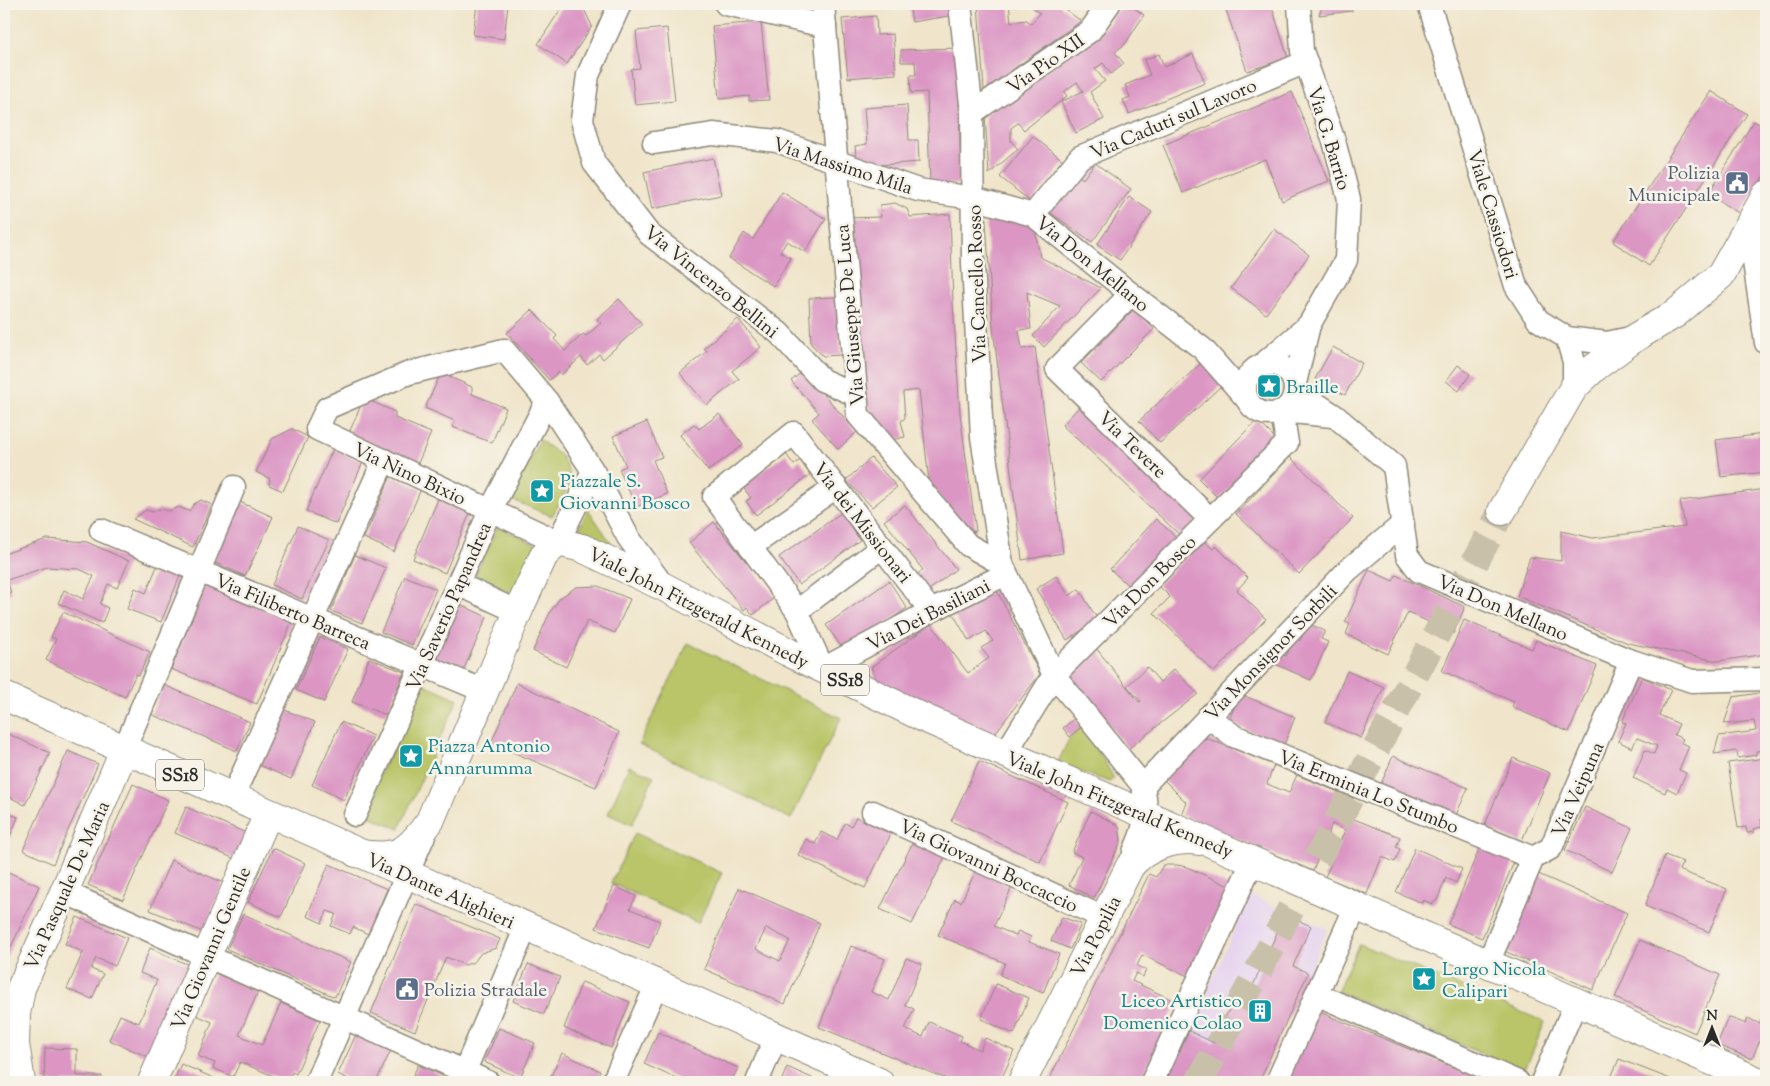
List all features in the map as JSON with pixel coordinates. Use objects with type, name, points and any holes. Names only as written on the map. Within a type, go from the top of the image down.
[{"type":"main road","points":[[1502,511],[1574,387],[1594,368],[1636,337],[1675,314],[1721,274],[1749,228],[1766,195]]},
{"type":"main road","points":[[356,852],[382,856],[400,852],[409,847],[418,838],[430,821],[544,555],[558,542]]},
{"type":"main road","name":"Viale John Fitzgerald Kennedy","points":[[558,542],[582,548],[664,587],[823,670],[924,718],[1760,1082]]},
{"type":"main road","name":"Via Dante Alighieri","points":[[4,696],[879,1082]]},
{"type":"main road","name":"Via Pasquale De Maria","points":[[21,1082],[15,1044],[16,1014],[21,988],[124,750]]},
{"type":"main road","name":"Via Giovanni Gentile","points":[[152,1082],[268,814]]},
{"type":"main road","name":"Via Popilia","points":[[1022,1082],[1132,859],[1166,844],[1190,840],[1207,842]]},
{"type":"street","name":"Via Vincenzo Bellini","points":[[620,4],[588,75],[582,120],[594,163],[649,234],[780,333],[822,380],[856,395]]},
{"type":"street","points":[[726,4],[825,26]]},
{"type":"street","name":"Via Giuseppe De Luca","points":[[823,4],[858,415],[968,545],[1004,569]]},
{"type":"street","name":"Via Cancello Rosso","points":[[960,4],[972,112],[973,262],[982,436],[1004,569]]},
{"type":"street","name":"Via Pio XII","points":[[972,112],[1090,31],[1110,4]]},
{"type":"street","name":"Via G. Barrio","points":[[1299,4],[1302,51],[1334,141],[1349,199],[1346,260],[1309,325]]},
{"type":"street","name":"Viale Cassiodori","points":[[1429,4],[1516,286],[1538,320],[1567,338],[1608,343],[1636,337]]},
{"type":"street","name":"Via Caduti sul Lavoro","points":[[1034,215],[1080,157],[1306,62]]},
{"type":"street","name":"Via Massimo Mila","points":[[654,143],[714,134],[777,141],[918,190],[973,198]]},
{"type":"street","name":"Via Don Mellano","points":[[973,198],[1034,215],[1203,349]]},
{"type":"street","points":[[1749,228],[1766,343]]},
{"type":"street","name":"Via Tevere","points":[[1132,294],[1057,369],[1210,520]]},
{"type":"street","points":[[1246,398],[1245,384],[1251,372],[1309,325]]},
{"type":"street","points":[[1282,411],[1292,402],[1309,325]]},
{"type":"street","points":[[1567,338],[1574,362],[1574,387]]},
{"type":"street","points":[[1203,349],[1259,366],[1269,363],[1282,366],[1288,371],[1295,386]]},
{"type":"street","points":[[1203,349],[1254,409],[1268,414],[1282,411],[1335,416]]},
{"type":"street","name":"Via Nino Bixio","points":[[547,401],[504,350],[409,373],[327,408],[317,429],[558,542]]},
{"type":"street","name":"Via Don Mellano","points":[[1295,386],[1335,416],[1394,466],[1407,555],[1419,571],[1631,661],[1692,681],[1766,679]]},
{"type":"street","points":[[547,401],[593,471],[628,537],[664,587]]},
{"type":"street","name":"Via Saverio Papandrea","points":[[355,815],[490,511],[547,401]]},
{"type":"street","name":"Via Don Bosco","points":[[1005,754],[1054,675],[1287,443],[1282,411]]},
{"type":"street","name":"Via dei Missionari","points":[[750,547],[714,497],[794,433],[931,610]]},
{"type":"street","points":[[232,798],[384,460]]},
{"type":"street","points":[[558,542],[593,471]]},
{"type":"street","points":[[124,750],[234,487]]},
{"type":"street","points":[[823,670],[797,612],[750,547],[836,487]]},
{"type":"street","name":"Via Monsignor Sorbili","points":[[1143,786],[1348,570],[1403,524]]},
{"type":"street","name":"Via Filiberto Barreca","points":[[101,530],[484,692]]},
{"type":"street","points":[[797,612],[882,547]]},
{"type":"street","points":[[1004,569],[1054,675],[1143,786],[1147,802],[1146,815],[1141,836],[1132,859]]},
{"type":"street","name":"Via Dei Basiliani","points":[[823,670],[1004,569]]},
{"type":"street","points":[[458,584],[519,610]]},
{"type":"street","name":"Via Veipuna","points":[[1533,858],[1551,848],[1631,661]]},
{"type":"street","name":"Via Erminia Lo Stumbo","points":[[1208,717],[1234,736],[1533,858]]},
{"type":"street","points":[[1106,798],[1120,810],[1132,830],[1132,859]]},
{"type":"street","name":"Via Giovanni Boccaccio","points":[[873,812],[1104,918]]},
{"type":"street","points":[[316,1082],[430,821]]},
{"type":"street","points":[[430,821],[426,845],[428,867],[439,884],[452,895]]},
{"type":"street","points":[[1488,963],[1533,858]]},
{"type":"street","points":[[1152,1082],[1252,862]]},
{"type":"street","points":[[64,892],[344,1018],[462,1077],[488,1082]]},
{"type":"street","points":[[1277,1082],[1356,906]]},
{"type":"street","points":[[462,1077],[526,927]]},
{"type":"street","points":[[613,1082],[657,984]]},
{"type":"street","points":[[1316,994],[1518,1082]]},
{"type":"street","points":[[1542,1082],[1576,1002]]},
{"type":"street","points":[[757,1082],[776,1037]]},
{"type":"shaded area","name":"Liceo Artistico Domenico Colao","points":[[1250,895],[1328,929],[1259,1082],[1166,1082]]},
{"type":"green space","points":[[540,440],[561,456],[573,479],[552,516],[509,499]]},
{"type":"green space","points":[[588,509],[611,543],[577,534]]},
{"type":"green space","points":[[498,526],[537,545],[514,594],[475,575]]},
{"type":"green space","points":[[688,643],[841,718],[791,819],[639,744]]},
{"type":"green space","points":[[422,683],[458,699],[399,829],[362,813]]},
{"type":"green space","points":[[1084,726],[1114,778],[1110,782],[1057,764],[1070,737]]},
{"type":"green space","points":[[629,766],[654,776],[632,825],[608,814]]},
{"type":"green space","points":[[635,833],[722,873],[698,923],[611,883]]},
{"type":"green space","points":[[1359,944],[1545,1022],[1524,1072],[1337,991]]},
{"type":"building","points":[[477,4],[508,4],[504,39],[473,35]]},
{"type":"building","points":[[564,4],[578,4],[583,7],[592,26],[567,64],[538,44]]},
{"type":"building","points":[[771,4],[797,4],[794,12]]},
{"type":"building","points":[[909,4],[953,4],[955,15],[912,22]]},
{"type":"building","points":[[978,4],[1009,4],[1011,22],[1027,20],[1031,24],[1040,13],[1032,7],[1034,4],[1058,4],[1081,21],[984,90]]},
{"type":"building","points":[[1122,4],[1128,4],[1144,15],[1125,44],[1115,52],[1124,64],[1111,74],[1103,63],[1095,69],[1105,81],[1090,92],[1104,119],[1076,133],[1061,102],[1083,91],[1077,82],[1064,92],[1067,96],[1024,130],[1018,123],[1011,128],[1011,141],[1018,149],[989,174],[985,115],[1107,26]]},
{"type":"building","points":[[1224,4],[1271,4],[1288,58],[1247,71]]},
{"type":"building","points":[[1323,4],[1351,4],[1352,11],[1319,15]]},
{"type":"building","points":[[876,16],[877,35],[893,34],[896,74],[848,78],[842,19]]},
{"type":"building","points":[[761,22],[769,100],[749,101],[749,96],[719,99],[712,26]]},
{"type":"building","points":[[667,28],[675,101],[635,105],[631,69],[640,68],[636,31]]},
{"type":"building","points":[[958,48],[961,184],[930,185],[927,92],[911,93],[910,75],[916,75],[915,62],[901,62],[901,50]]},
{"type":"building","points":[[1159,54],[1164,67],[1193,54],[1205,83],[1129,114],[1123,100],[1130,97],[1125,85],[1150,75],[1144,60]]},
{"type":"building","points":[[1711,91],[1747,114],[1649,266],[1613,242]]},
{"type":"building","points":[[1292,92],[1329,181],[1282,201],[1265,159],[1183,193],[1163,145]]},
{"type":"building","points":[[907,105],[909,140],[918,140],[919,162],[868,166],[868,160],[860,161],[856,156],[855,146],[867,144],[864,108]]},
{"type":"building","name":"Polizia Municipale","points":[[1754,121],[1766,128],[1766,172],[1740,214],[1708,194]]},
{"type":"building","points":[[1033,136],[1065,162],[1031,202],[1000,177]]},
{"type":"building","points":[[713,158],[721,195],[652,209],[644,172]]},
{"type":"building","points":[[1095,163],[1131,189],[1092,242],[1048,211],[1076,173],[1083,179]]},
{"type":"building","points":[[782,192],[826,219],[805,252],[787,241],[780,252],[791,258],[773,286],[729,258],[744,233],[753,239]]},
{"type":"building","points":[[1129,197],[1152,212],[1120,260],[1097,245]]},
{"type":"building","points":[[895,203],[907,209],[910,217],[950,214],[960,414],[976,531],[966,533],[929,482],[919,390],[903,392],[905,418],[901,421],[905,437],[886,441],[876,426],[865,398],[847,218],[881,217],[880,205]]},
{"type":"building","points":[[985,206],[1034,224],[1040,257],[1101,288],[1044,347],[1033,336],[1060,306],[1027,292],[1031,329],[1019,330],[1022,349],[1035,347],[1063,553],[1022,560],[993,328]]},
{"type":"building","points":[[1274,229],[1309,255],[1266,314],[1231,288]]},
{"type":"building","points":[[837,297],[841,355],[823,356],[811,344],[809,298]]},
{"type":"building","points":[[619,299],[642,324],[603,359],[599,354],[587,365],[581,357],[561,375],[559,372],[549,380],[507,333],[532,310],[557,336],[554,339],[565,351],[583,334],[586,336],[601,323],[597,319]]},
{"type":"building","points":[[1134,309],[1154,329],[1101,382],[1081,363]]},
{"type":"building","points":[[738,319],[761,347],[732,371],[739,379],[707,405],[680,373],[707,351],[704,348]]},
{"type":"building","points":[[1333,347],[1362,363],[1345,395],[1315,379]]},
{"type":"building","points":[[1201,363],[1222,385],[1160,443],[1139,421]]},
{"type":"building","points":[[1458,365],[1470,374],[1459,391],[1446,381]]},
{"type":"building","points":[[803,371],[857,432],[838,449],[812,419],[819,413],[791,381]]},
{"type":"building","points":[[441,373],[472,387],[472,394],[506,408],[492,443],[453,427],[455,421],[425,408]]},
{"type":"building","points":[[364,398],[395,412],[395,418],[431,433],[415,470],[349,433]]},
{"type":"building","points":[[1083,403],[1202,514],[1181,536],[1062,425]]},
{"type":"building","points":[[719,414],[743,445],[708,471],[680,435],[694,424],[699,429]]},
{"type":"building","points":[[1257,420],[1278,441],[1219,499],[1199,479]]},
{"type":"building","points":[[647,422],[662,457],[653,460],[667,494],[636,507],[619,469],[626,466],[613,436]]},
{"type":"building","points":[[292,429],[308,437],[283,491],[269,485],[270,479],[256,472],[272,439]]},
{"type":"building","points":[[1764,434],[1766,472],[1721,477],[1716,440]]},
{"type":"building","points":[[333,449],[363,462],[336,524],[306,511]]},
{"type":"building","points":[[786,454],[794,465],[800,460],[810,475],[756,515],[746,501],[751,498],[742,486]]},
{"type":"building","points":[[1290,457],[1353,518],[1299,574],[1236,514]]},
{"type":"building","points":[[871,458],[897,487],[872,507],[846,480]]},
{"type":"building","points":[[391,476],[421,489],[394,552],[364,538]]},
{"type":"building","points":[[1766,489],[1766,654],[1718,661],[1628,643],[1517,596],[1530,557],[1561,561],[1561,531],[1593,538],[1685,527],[1680,501]]},
{"type":"building","points":[[438,499],[470,513],[445,573],[413,559]]},
{"type":"building","points":[[201,500],[212,505],[193,547],[133,519],[146,510],[153,512],[159,509],[169,511],[178,507],[189,511],[194,504]]},
{"type":"building","points":[[240,502],[273,517],[245,576],[213,562]]},
{"type":"building","points":[[905,505],[956,569],[924,594],[912,578],[923,570],[884,521]]},
{"type":"building","points":[[841,513],[860,540],[799,585],[779,557]]},
{"type":"building","points":[[1156,519],[1178,539],[1132,589],[1110,569]]},
{"type":"building","points":[[714,522],[775,597],[753,615],[747,607],[744,610],[689,543]]},
{"type":"building","points":[[298,526],[329,540],[302,599],[272,585]]},
{"type":"building","points":[[47,539],[87,542],[129,561],[117,588],[108,584],[100,604],[108,608],[102,623],[58,603],[64,590],[83,599],[94,576],[79,569],[47,567],[7,580],[11,593],[4,595],[4,554]]},
{"type":"building","points":[[1203,540],[1213,549],[1216,546],[1248,578],[1237,590],[1266,619],[1214,672],[1154,613],[1170,597],[1158,585]]},
{"type":"building","points":[[355,555],[386,568],[362,623],[331,611]]},
{"type":"building","points":[[158,564],[181,574],[161,622],[127,609],[135,588],[146,593]]},
{"type":"building","points":[[1369,570],[1393,581],[1396,575],[1465,607],[1453,634],[1408,612],[1388,654],[1346,634],[1350,624],[1345,622]]},
{"type":"building","points":[[405,576],[436,589],[412,645],[381,632]]},
{"type":"building","points":[[1056,576],[1069,596],[1079,589],[1098,620],[1067,640],[1036,589]]},
{"type":"building","points":[[889,581],[907,608],[845,652],[826,625]]},
{"type":"building","points":[[206,585],[292,621],[257,704],[171,669]]},
{"type":"building","points":[[598,586],[630,599],[615,633],[587,621],[566,667],[533,651],[550,612],[560,598],[576,587]]},
{"type":"building","points":[[996,589],[1040,674],[993,736],[876,679],[871,667],[931,624],[968,673],[989,658],[981,648],[993,641],[986,631],[969,641],[952,612]]},
{"type":"building","points":[[453,601],[487,617],[463,671],[429,656]]},
{"type":"building","points":[[63,612],[150,652],[139,675],[136,674],[125,697],[46,660],[56,639],[51,637]]},
{"type":"building","points":[[1464,620],[1532,649],[1536,640],[1597,666],[1569,732],[1512,707],[1514,702],[1442,671]]},
{"type":"building","points":[[1307,623],[1325,631],[1321,639],[1328,642],[1311,680],[1273,663],[1279,653],[1286,656],[1295,638],[1300,641]]},
{"type":"building","points":[[320,637],[348,649],[324,702],[296,690]]},
{"type":"building","points":[[1096,648],[1139,702],[1141,701],[1127,686],[1147,667],[1160,682],[1174,669],[1198,694],[1128,749],[1066,671]]},
{"type":"building","points":[[369,658],[404,672],[386,715],[352,702]]},
{"type":"building","points":[[1347,671],[1384,687],[1361,738],[1325,722]]},
{"type":"building","points":[[1642,677],[1671,690],[1659,715],[1679,724],[1674,735],[1683,739],[1681,743],[1689,746],[1679,770],[1686,773],[1677,793],[1667,788],[1665,793],[1633,778],[1645,750],[1654,754],[1657,746],[1637,738],[1632,748],[1618,741],[1626,723],[1622,722]]},
{"type":"building","points":[[517,683],[619,732],[596,787],[491,743]]},
{"type":"building","points":[[164,685],[250,722],[237,751],[151,714]]},
{"type":"building","points":[[1766,692],[1766,750],[1756,751],[1756,755],[1738,758],[1737,751],[1714,754],[1719,736],[1756,731],[1754,721],[1724,724],[1733,697]]},
{"type":"building","points":[[1240,694],[1295,717],[1284,745],[1228,722]]},
{"type":"building","points":[[282,709],[315,722],[291,779],[259,765]]},
{"type":"building","points":[[1074,719],[1081,727],[1070,737],[1063,728]]},
{"type":"building","points":[[341,722],[373,736],[344,800],[312,785]]},
{"type":"building","points":[[4,732],[50,753],[25,805],[4,794]]},
{"type":"building","points":[[1206,738],[1274,765],[1267,784],[1289,793],[1297,775],[1353,798],[1346,816],[1400,837],[1396,847],[1400,849],[1395,862],[1382,857],[1367,894],[1325,877],[1345,830],[1332,824],[1313,871],[1181,815],[1186,802],[1164,780]]},
{"type":"building","points":[[68,751],[98,764],[53,864],[23,850]]},
{"type":"building","points":[[1393,756],[1468,788],[1456,815],[1381,784]]},
{"type":"building","points":[[1513,758],[1550,773],[1521,843],[1484,827]]},
{"type":"building","points":[[1766,758],[1766,819],[1761,819],[1762,827],[1753,829],[1754,832],[1747,833],[1746,827],[1738,828],[1728,763]]},
{"type":"building","points":[[979,761],[1068,802],[1040,862],[951,821]]},
{"type":"building","points":[[133,784],[168,800],[123,900],[88,885]]},
{"type":"building","points":[[186,807],[246,833],[235,859],[175,833]]},
{"type":"building","points":[[1585,807],[1632,828],[1612,872],[1565,850]]},
{"type":"building","points":[[1091,811],[1119,826],[1121,841],[1094,898],[1069,885],[1082,857],[1072,852]]},
{"type":"building","points":[[4,812],[18,817],[4,851]]},
{"type":"building","points":[[856,817],[891,834],[865,888],[798,855],[806,839],[815,844],[821,832],[837,840],[845,823],[851,826]]},
{"type":"building","points":[[913,842],[945,857],[912,924],[880,909]]},
{"type":"building","points":[[1480,847],[1514,862],[1482,938],[1448,924]]},
{"type":"building","points":[[273,848],[305,863],[281,917],[248,902]]},
{"type":"building","points":[[1415,848],[1462,869],[1456,883],[1446,878],[1437,900],[1432,904],[1423,900],[1422,903],[1396,892]]},
{"type":"building","points":[[1665,855],[1683,862],[1679,870],[1727,889],[1709,932],[1645,906]]},
{"type":"building","points":[[171,860],[224,883],[203,932],[150,910]]},
{"type":"building","points":[[329,864],[387,889],[368,934],[353,927],[350,934],[331,926],[336,914],[327,911],[322,923],[307,916]]},
{"type":"building","points":[[1163,865],[1187,867],[1229,886],[1188,976],[1142,955],[1137,966],[1146,970],[1143,977],[1136,973],[1132,981],[1177,1002],[1140,1082],[1048,1082],[1149,874],[1156,877]]},
{"type":"building","points":[[4,870],[39,886],[6,958],[4,957]]},
{"type":"building","points":[[976,870],[1012,887],[994,926],[1016,936],[1018,931],[1031,937],[1029,942],[1059,954],[1043,993],[1000,975],[1005,963],[938,935],[955,899],[961,902]]},
{"type":"building","points":[[1536,873],[1627,913],[1593,990],[1502,950]]},
{"type":"building","points":[[614,886],[636,896],[630,909],[660,921],[649,948],[596,928]]},
{"type":"building","points":[[739,888],[820,923],[785,1004],[704,969]],"holes":[[[766,928],[790,940],[780,961],[756,949]]]},
{"type":"building","name":"Polizia Stradale","points":[[416,904],[500,939],[496,948],[481,953],[474,962],[465,965],[446,957],[415,1031],[371,1013]]},
{"type":"building","points":[[243,914],[351,962],[335,997],[227,949]]},
{"type":"building","name":"Liceo Artistico Domenico Colao","points":[[1285,915],[1311,926],[1293,966],[1308,973],[1259,1082],[1166,1082],[1189,1031],[1214,1043],[1240,985],[1251,990]]},
{"type":"building","points":[[77,917],[127,938],[115,966],[96,958],[91,969],[103,974],[92,999],[67,989],[83,952],[65,944]]},
{"type":"building","points":[[1062,917],[1081,924],[1070,949],[1051,941]]},
{"type":"building","points":[[1640,940],[1720,975],[1695,1033],[1615,998]]},
{"type":"building","points":[[851,946],[885,959],[871,992],[889,1000],[906,958],[922,964],[905,1005],[914,1009],[905,1029],[923,1037],[929,1022],[962,1036],[960,1041],[980,1050],[985,1038],[1014,1051],[1000,1082],[954,1082],[819,1027]]},
{"type":"building","points":[[150,948],[191,966],[151,1058],[109,1040],[120,1015],[139,1023],[157,980],[140,973]]},
{"type":"building","points":[[528,964],[560,977],[544,1014],[513,1001]]},
{"type":"building","points":[[215,973],[258,992],[239,1035],[262,1045],[281,1003],[320,1020],[296,1074],[292,1072],[288,1082],[240,1062],[233,1077],[213,1068],[215,1063],[198,1056],[212,1022],[196,1015]]},
{"type":"building","points":[[582,982],[630,1002],[611,1048],[564,1028]]},
{"type":"building","points":[[996,984],[1029,998],[1014,1034],[981,1019]]},
{"type":"building","points":[[1317,1011],[1489,1082],[1287,1082]]},
{"type":"building","points":[[1728,1017],[1746,1024],[1748,1018],[1760,1024],[1763,1018],[1766,1020],[1766,1045],[1759,1042],[1752,1059],[1717,1045]]},
{"type":"building","points":[[499,1028],[535,1043],[520,1078],[484,1062]]},
{"type":"building","points":[[358,1030],[393,1046],[376,1082],[354,1082],[338,1074]]},
{"type":"building","points":[[658,1032],[738,1068],[731,1082],[684,1082],[644,1064]]},
{"type":"building","points":[[45,1048],[77,1049],[77,1076],[102,1076],[102,1082],[44,1082]]},
{"type":"building","points":[[562,1053],[600,1071],[595,1082],[548,1082]]},
{"type":"building","points":[[1619,1059],[1678,1082],[1609,1082]]},
{"type":"building","points":[[181,1064],[223,1082],[173,1082]]},
{"type":"building","points":[[418,1065],[443,1076],[440,1082],[410,1082]]},
{"type":"building","points":[[787,1067],[821,1082],[781,1082]]},
{"type":"tunnel","points":[[1199,1082],[1502,511]]},
{"type":"place","name":"Polizia Municipale","points":[[1737,183]]},
{"type":"place","name":"Braille","points":[[1269,386]]},
{"type":"place","name":"Piazzale S. Giovanni Bosco","points":[[542,491]]},
{"type":"place","name":"Piazza Antonio Annarumma","points":[[411,756]]},
{"type":"place","name":"Largo Nicola Calipari","points":[[1424,979]]},
{"type":"place","name":"Polizia Stradale","points":[[407,989]]},
{"type":"place","name":"Liceo Artistico Domenico Colao","points":[[1260,1011]]}]
